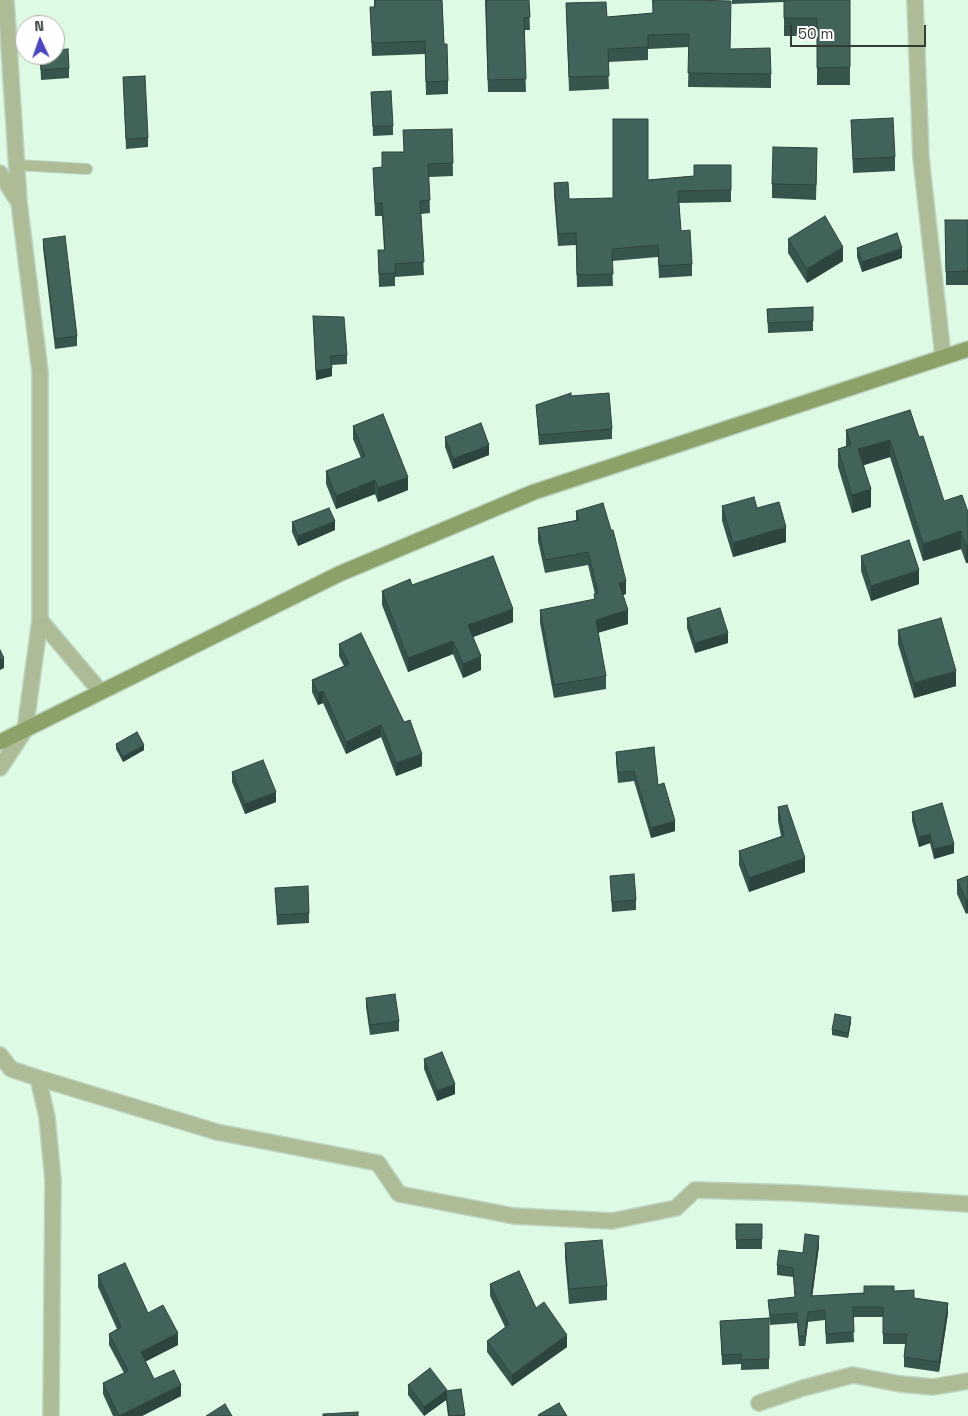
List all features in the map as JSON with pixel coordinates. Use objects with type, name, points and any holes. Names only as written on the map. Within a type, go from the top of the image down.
[{"type":"main road","points":[[0,742],[339,574],[534,492],[968,349]]},
{"type":"street","points":[[0,768],[25,730],[40,620],[40,372],[19,202],[6,0]]},
{"type":"street","points":[[915,0],[921,158],[943,356]]},
{"type":"street","points":[[0,173],[19,202]]},
{"type":"street","points":[[40,620],[100,691]]},
{"type":"street","points":[[0,1056],[11,1069],[217,1132],[378,1163],[399,1194],[514,1216],[612,1221],[676,1208],[695,1190],[796,1193],[968,1204]]},
{"type":"street","points":[[38,1078],[47,1117],[53,1180],[51,1416]]},
{"type":"street","points":[[759,1403],[853,1374],[900,1384],[932,1387],[968,1381]]},
{"type":"lane","points":[[17,164],[87,169]]},
{"type":"building","points":[[375,0],[442,0],[444,44],[447,44],[448,81],[426,82],[425,41],[372,43],[370,7],[375,7]]},
{"type":"building","points":[[486,0],[529,0],[530,17],[524,18],[526,79],[488,80]]},
{"type":"building","points":[[653,0],[731,1],[730,49],[770,48],[771,74],[688,73],[689,34],[648,35],[648,47],[608,49],[609,76],[569,77],[566,3],[606,2],[607,17],[653,13]]},
{"type":"building","points":[[784,0],[850,0],[850,67],[817,68],[817,18],[784,18]]},
{"type":"building","points":[[65,49],[68,49],[69,68],[41,70],[41,65],[65,65]]},
{"type":"building","points":[[145,76],[148,138],[126,139],[123,77]]},
{"type":"building","points":[[391,91],[393,126],[373,126],[371,92]]},
{"type":"building","points":[[893,118],[895,157],[853,159],[851,120]]},
{"type":"building","points":[[613,119],[648,119],[648,180],[694,176],[694,165],[731,165],[731,190],[678,191],[681,231],[690,230],[692,264],[659,266],[658,245],[612,249],[613,274],[577,275],[576,233],[558,234],[554,183],[568,182],[569,199],[613,198]]},
{"type":"building","points":[[452,129],[453,163],[428,164],[430,200],[420,201],[424,262],[395,264],[395,273],[379,274],[378,250],[385,250],[382,203],[375,203],[373,168],[382,167],[382,152],[404,152],[403,130]]},
{"type":"building","points":[[773,147],[817,148],[816,185],[772,184]]},
{"type":"building","points":[[825,216],[843,247],[807,269],[788,239]]},
{"type":"building","points":[[945,220],[968,220],[968,271],[946,272]]},
{"type":"building","points":[[897,233],[902,248],[862,262],[857,248]]},
{"type":"building","points":[[65,236],[77,336],[55,339],[43,239]]},
{"type":"building","points":[[813,307],[813,321],[768,323],[767,309]]},
{"type":"building","points":[[313,316],[344,317],[347,355],[330,356],[332,368],[316,371]]},
{"type":"building","points":[[571,393],[571,396],[609,393],[612,429],[539,435],[536,405]]},
{"type":"building","points":[[910,410],[919,437],[923,436],[944,501],[962,495],[968,512],[968,545],[966,546],[961,531],[923,544],[890,440],[858,449],[871,489],[852,495],[838,449],[851,445],[846,430]]},
{"type":"building","points":[[383,414],[408,477],[378,488],[375,480],[336,496],[326,471],[365,456],[353,426]]},
{"type":"building","points":[[481,423],[489,445],[453,459],[445,437]]},
{"type":"building","points":[[754,497],[757,508],[779,502],[786,527],[733,543],[722,506]]},
{"type":"building","points":[[603,503],[611,530],[613,530],[626,581],[619,583],[628,610],[596,620],[606,676],[554,685],[540,610],[595,599],[594,594],[598,593],[588,552],[545,560],[538,528],[579,520],[576,511]]},
{"type":"building","points":[[329,508],[335,521],[298,536],[292,522]]},
{"type":"building","points":[[909,540],[919,570],[871,586],[861,556]]},
{"type":"building","points":[[493,556],[513,609],[468,625],[481,656],[463,664],[453,641],[408,658],[382,591],[410,579],[412,585]]},
{"type":"building","points":[[720,608],[728,633],[695,643],[687,618]]},
{"type":"building","points":[[941,618],[956,671],[914,683],[898,630]]},
{"type":"building","points":[[361,633],[404,722],[410,720],[422,754],[396,763],[381,725],[346,742],[323,691],[318,693],[312,680],[349,664],[339,644]]},
{"type":"building","points":[[0,650],[4,658],[0,660]]},
{"type":"building","points":[[137,732],[144,745],[123,757],[116,744]]},
{"type":"building","points":[[654,747],[658,785],[664,783],[675,821],[651,828],[634,771],[618,773],[616,752]]},
{"type":"building","points":[[263,760],[276,792],[245,804],[232,772]]},
{"type":"building","points":[[942,803],[954,844],[934,849],[930,834],[919,837],[912,812]]},
{"type":"building","points":[[787,805],[805,858],[749,878],[739,851],[784,836],[778,807]]},
{"type":"building","points":[[634,874],[636,900],[612,902],[610,876]]},
{"type":"building","points":[[968,876],[968,900],[966,900],[957,880]]},
{"type":"building","points":[[308,886],[309,913],[277,915],[275,888]]},
{"type":"building","points":[[395,994],[399,1021],[370,1025],[366,998]]},
{"type":"building","points":[[835,1014],[851,1017],[848,1033],[832,1030]]},
{"type":"building","points":[[442,1052],[455,1084],[437,1091],[424,1059]]},
{"type":"building","points":[[736,1224],[762,1224],[762,1239],[736,1240]]},
{"type":"building","points":[[805,1234],[819,1236],[811,1296],[864,1293],[864,1286],[894,1286],[894,1291],[914,1290],[914,1298],[948,1303],[939,1362],[904,1357],[907,1334],[883,1334],[883,1307],[853,1307],[854,1332],[826,1334],[825,1310],[808,1312],[805,1336],[799,1336],[797,1313],[770,1315],[768,1300],[795,1297],[793,1268],[777,1265],[779,1250],[803,1253]]},
{"type":"building","points":[[602,1240],[607,1286],[569,1289],[565,1243]]},
{"type":"building","points":[[125,1263],[148,1313],[163,1305],[178,1333],[141,1352],[154,1379],[174,1370],[181,1385],[119,1416],[103,1383],[128,1371],[109,1334],[121,1327],[98,1275]]},
{"type":"building","points":[[519,1271],[536,1308],[544,1302],[567,1335],[512,1375],[487,1341],[509,1325],[490,1284]]},
{"type":"building","points":[[769,1318],[769,1359],[741,1360],[741,1354],[722,1355],[720,1321]]},
{"type":"building","points":[[430,1368],[447,1390],[424,1407],[408,1385]]},
{"type":"building","points":[[461,1389],[465,1415],[449,1416],[446,1391]]},
{"type":"building","points":[[559,1403],[567,1416],[538,1415]]},
{"type":"building","points":[[225,1404],[232,1416],[206,1416]]},
{"type":"building","points":[[358,1412],[358,1416],[323,1416],[323,1414]]}]
